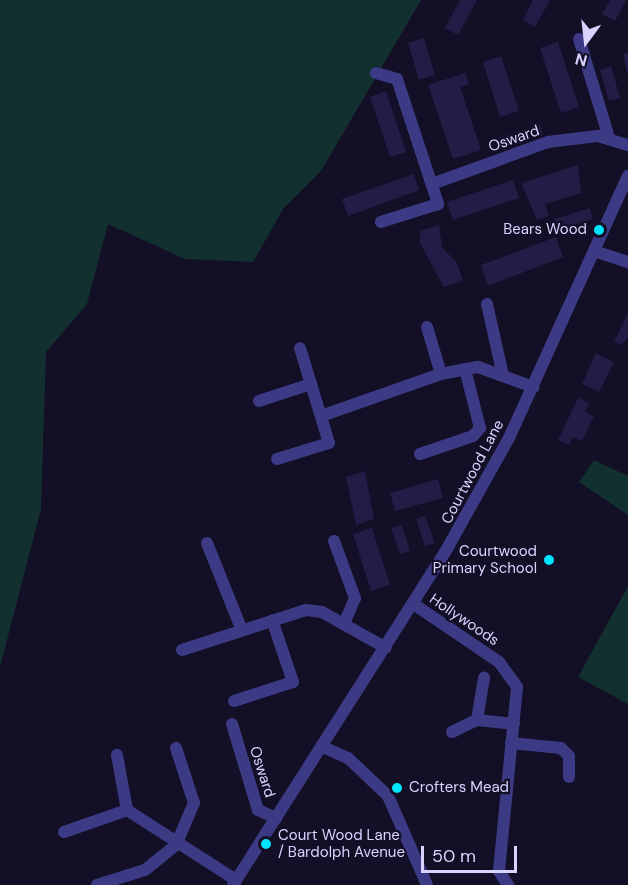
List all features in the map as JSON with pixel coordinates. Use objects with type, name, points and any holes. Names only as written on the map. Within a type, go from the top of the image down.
[{"type":"street","points":[[579,39],[609,138]]},
{"type":"street","points":[[376,73],[397,79],[438,204],[381,222]]},
{"type":"street","name":"Osward","points":[[432,184],[548,142],[609,138],[628,145]]},
{"type":"street","name":"Courtwood Lane","points":[[234,883],[415,605],[533,387],[597,252],[628,176]]},
{"type":"street","points":[[597,252],[628,262]]},
{"type":"street","points":[[488,304],[502,371]]},
{"type":"street","points":[[427,327],[441,374]]},
{"type":"street","points":[[277,459],[329,443],[300,348]]},
{"type":"street","points":[[321,417],[441,374],[465,369],[502,371],[533,387]]},
{"type":"street","points":[[420,454],[473,436],[480,428],[465,369]]},
{"type":"street","points":[[259,401],[311,384]]},
{"type":"street","points":[[334,541],[355,598],[344,624]]},
{"type":"street","points":[[207,543],[242,628]]},
{"type":"street","name":"Hollywoods","points":[[415,605],[500,662],[517,687],[499,872],[508,885]]},
{"type":"street","points":[[182,650],[242,628],[306,610],[344,624],[386,648]]},
{"type":"street","points":[[234,701],[293,682],[272,620]]},
{"type":"street","points":[[477,720],[484,678]]},
{"type":"street","points":[[452,732],[477,720],[514,724]]},
{"type":"street","name":"Osward","points":[[232,724],[258,810],[276,819]]},
{"type":"street","points":[[510,743],[561,748],[569,756],[568,777]]},
{"type":"street","points":[[323,747],[348,758],[388,795],[427,885]]},
{"type":"street","points":[[97,885],[146,870],[176,844],[194,803],[176,748]]},
{"type":"street","points":[[117,755],[127,810],[234,883]]},
{"type":"street","points":[[64,832],[127,810]]},
{"type":"green space","points":[[0,0],[421,0],[321,171],[283,209],[253,262],[185,259],[108,224],[87,304],[46,352],[41,509],[0,667]]},
{"type":"green space","points":[[594,460],[628,476],[628,515],[579,482]]},
{"type":"green space","points":[[628,586],[628,704],[578,677]]},
{"type":"building","points":[[460,0],[477,0],[458,35],[445,28]]},
{"type":"building","points":[[533,0],[550,0],[535,27],[523,20]]},
{"type":"building","points":[[610,0],[626,0],[615,21],[602,14]]},
{"type":"building","points":[[424,38],[435,75],[419,80],[408,43]]},
{"type":"building","points":[[558,42],[579,107],[561,113],[540,48]]},
{"type":"building","points":[[628,53],[628,72],[627,72],[623,54]]},
{"type":"building","points":[[501,56],[519,111],[500,117],[483,62]]},
{"type":"building","points":[[611,66],[620,98],[609,101],[600,70]]},
{"type":"building","points":[[465,73],[469,84],[460,87],[481,150],[453,159],[428,85]]},
{"type":"building","points":[[386,91],[406,152],[390,157],[370,97]]},
{"type":"building","points":[[540,125],[543,134],[500,147],[497,138]]},
{"type":"building","points":[[578,165],[581,193],[545,204],[549,216],[537,220],[521,183]]},
{"type":"building","points":[[414,174],[419,190],[348,216],[342,199]]},
{"type":"building","points":[[513,180],[519,198],[453,220],[447,202]]},
{"type":"building","points":[[590,208],[593,219],[554,231],[551,220]]},
{"type":"building","points":[[439,225],[442,247],[457,263],[463,281],[444,287],[420,243],[420,231]]},
{"type":"building","points":[[556,237],[563,257],[488,286],[481,265]]},
{"type":"building","points":[[628,312],[628,338],[621,345],[614,342]]},
{"type":"building","points":[[596,353],[614,362],[599,392],[582,384]]},
{"type":"building","points":[[578,398],[589,403],[585,412],[594,416],[582,441],[573,437],[569,445],[558,440]]},
{"type":"building","points":[[365,471],[374,519],[356,525],[346,477]]},
{"type":"building","points":[[438,479],[443,498],[395,511],[390,493]]},
{"type":"building","points":[[425,516],[435,543],[425,546],[416,519]]},
{"type":"building","points":[[402,525],[410,551],[400,554],[391,528]]},
{"type":"building","points":[[372,528],[390,585],[371,591],[353,534]]},
{"type":"place","name":"Bears Wood","points":[[599,230]]},
{"type":"place","name":"Courtwood Primary School","points":[[549,560]]},
{"type":"place","name":"Crofters Mead","points":[[397,788]]},
{"type":"place","name":"Court Wood Lane / Bardolph Avenue","points":[[266,844]]}]
